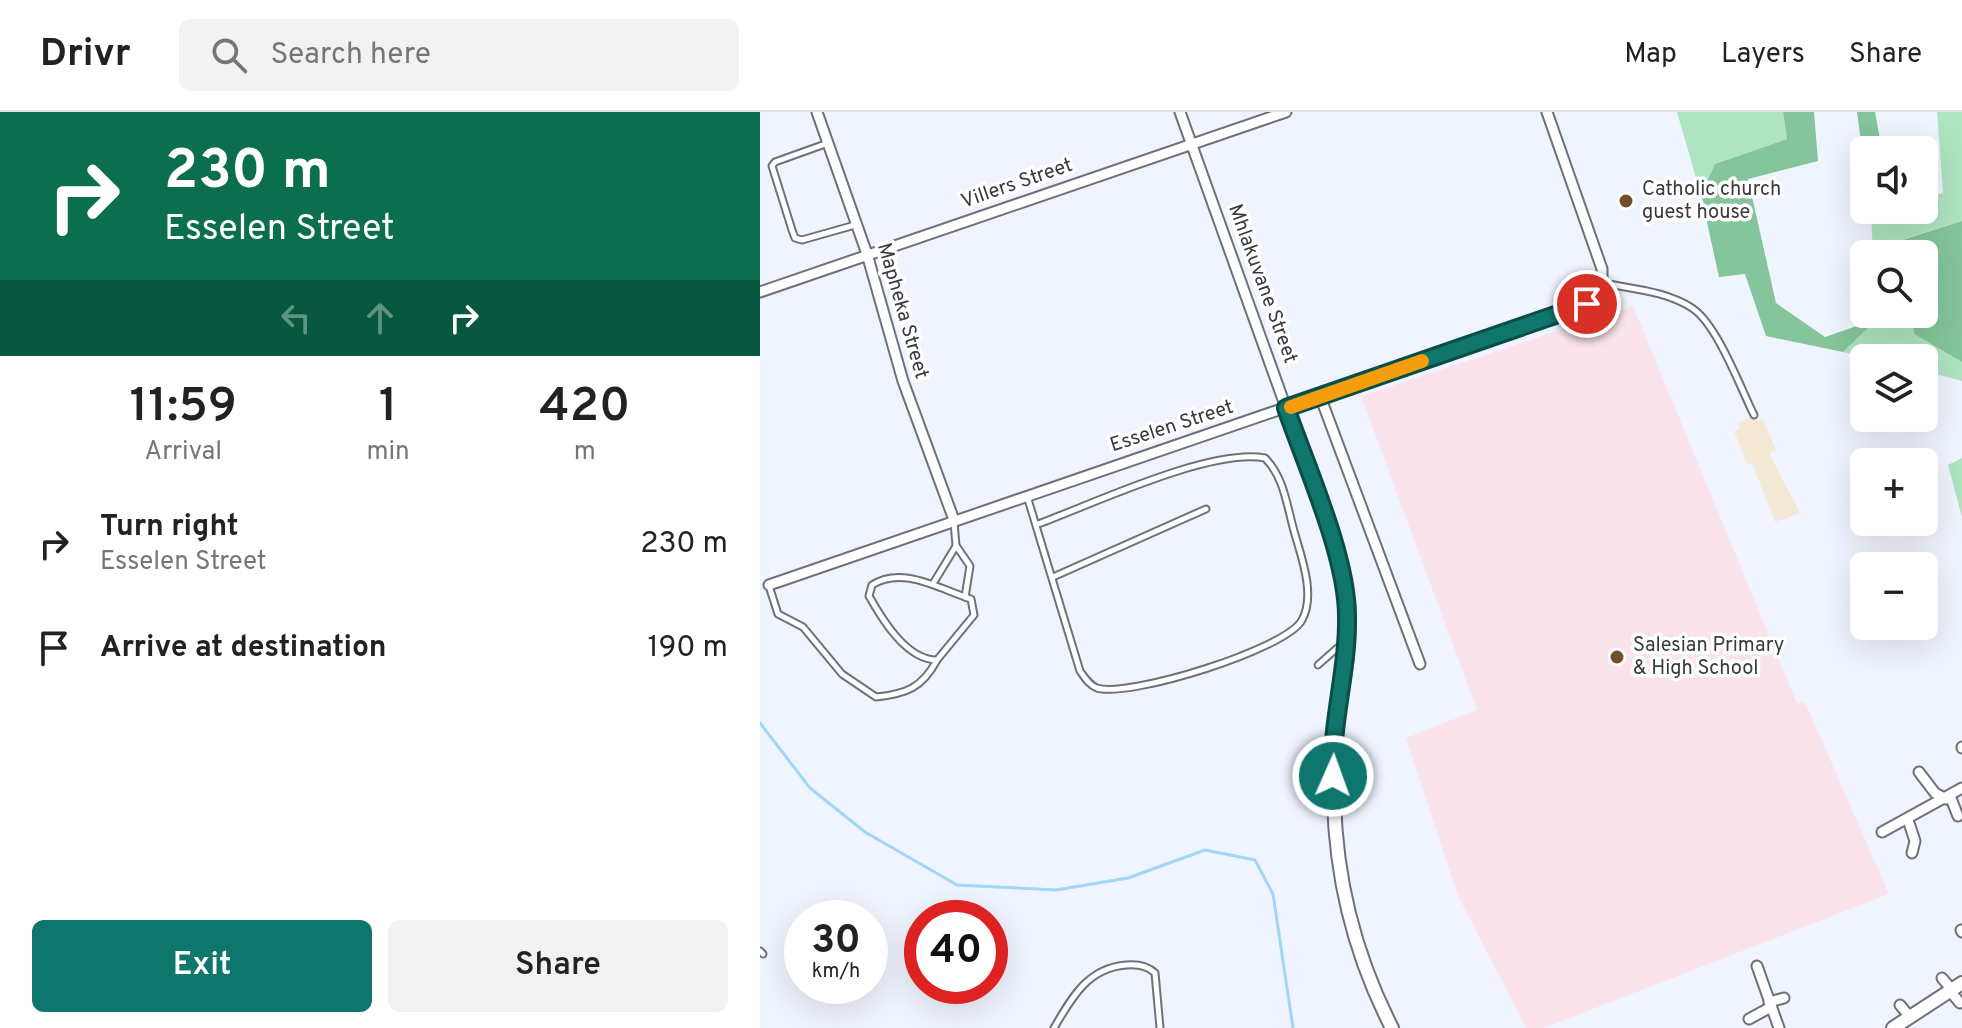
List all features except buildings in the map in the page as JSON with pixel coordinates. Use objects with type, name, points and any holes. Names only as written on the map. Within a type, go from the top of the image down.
[{"type":"street","name":"Mapheka Street","points":[[817,112],[867,254],[903,381],[954,520]]},
{"type":"street","name":"Mhlakuvane Street","points":[[1180,112],[1331,535],[1348,613],[1332,749],[1335,829],[1344,904],[1362,964],[1392,1028]]},
{"type":"street","name":"Villers Street","points":[[760,292],[1286,112]]},
{"type":"street","points":[[1547,112],[1602,269],[1602,282]]},
{"type":"street","name":"Esselen Street","points":[[769,585],[1026,494],[1587,304],[1602,282]]},
{"type":"street","points":[[1320,396],[1420,664]]},
{"type":"street","points":[[1919,772],[1935,793],[1948,797],[1958,816]]},
{"type":"street","points":[[1882,832],[1962,788]]},
{"type":"street","points":[[1908,820],[1915,841],[1912,853]]},
{"type":"street","points":[[1757,966],[1779,1028]]},
{"type":"street","points":[[1942,978],[1954,988],[1960,1003]]},
{"type":"street","points":[[1893,1028],[1954,988]]},
{"type":"street","points":[[1749,1019],[1784,998]]},
{"type":"street","points":[[1900,1005],[1910,1017]]},
{"type":"lane","points":[[828,143],[775,162],[772,166],[792,230],[795,238],[802,240],[856,224]]},
{"type":"lane","points":[[1602,282],[1666,297],[1695,310],[1715,339],[1754,415]]},
{"type":"lane","points":[[1026,494],[1038,524],[1080,671],[1097,688],[1115,690],[1164,680],[1260,649],[1292,633],[1302,621],[1306,608],[1305,577],[1283,489],[1274,467],[1265,458],[1232,457],[1185,470],[1038,524]]},
{"type":"lane","points":[[1053,577],[1206,509]]},
{"type":"lane","points":[[954,520],[956,546],[970,566],[965,597]]},
{"type":"lane","points":[[934,582],[956,546]]},
{"type":"lane","points":[[769,585],[778,614],[803,627],[842,674],[876,697],[905,694],[937,660],[974,615],[971,599],[934,582],[877,581],[868,591],[872,602],[912,653],[937,660]]},
{"type":"lane","points":[[1318,665],[1346,641]]},
{"type":"lane","points":[[1054,1028],[1087,978],[1111,966],[1134,964],[1155,973],[1160,1028]]},
{"type":"shaded area","name":"Salesian Primary & High School","points":[[1633,306],[1797,703],[1805,702],[1889,894],[1544,1028],[1526,1028],[1458,896],[1406,738],[1477,710],[1361,396]]},
{"type":"shaded area","points":[[1754,415],[1758,420],[1763,419],[1776,450],[1769,453],[1800,513],[1775,522],[1752,463],[1747,464],[1734,431],[1740,429],[1738,423]]},
{"type":"green space","points":[[1677,112],[1783,112],[1787,139],[1715,164],[1701,195]]},
{"type":"green space","points":[[1783,112],[1814,112],[1818,161],[1748,179],[1776,303],[1825,337],[1851,328],[1868,328],[1843,352],[1766,336],[1745,274],[1719,277],[1701,195],[1715,164],[1787,139]]},
{"type":"green space","points":[[1857,112],[1875,112],[1879,136],[1860,136]]},
{"type":"green space","points":[[1937,112],[1962,112],[1962,221],[1906,240],[1872,240],[1871,224],[1938,224],[1938,195],[1943,193]]},
{"type":"green space","points":[[1962,221],[1962,362],[1938,348],[1938,344],[1931,344],[1914,334],[1913,328],[1938,328],[1938,240],[1905,239]]},
{"type":"green space","points":[[1867,328],[1913,328],[1914,334],[1931,344],[1851,344]]},
{"type":"green space","points":[[1938,348],[1962,362],[1962,381],[1938,375]]},
{"type":"green space","points":[[1962,458],[1962,517],[1948,465]]},
{"type":"waterway","points":[[760,723],[810,788],[865,832],[957,885],[1056,890],[1128,878],[1205,850],[1255,860],[1273,894],[1293,1028]]},
{"type":"slow traffic","points":[[1291,407],[1422,361]]},
{"type":"place","name":"Catholic church guest house","points":[[1626,201]]},
{"type":"place","name":"Salesian Primary & High School","points":[[1617,657]]},
{"type":"route","points":[[1333,776],[1332,749],[1345,665],[1348,613],[1331,535],[1286,408],[1587,304]]}]
